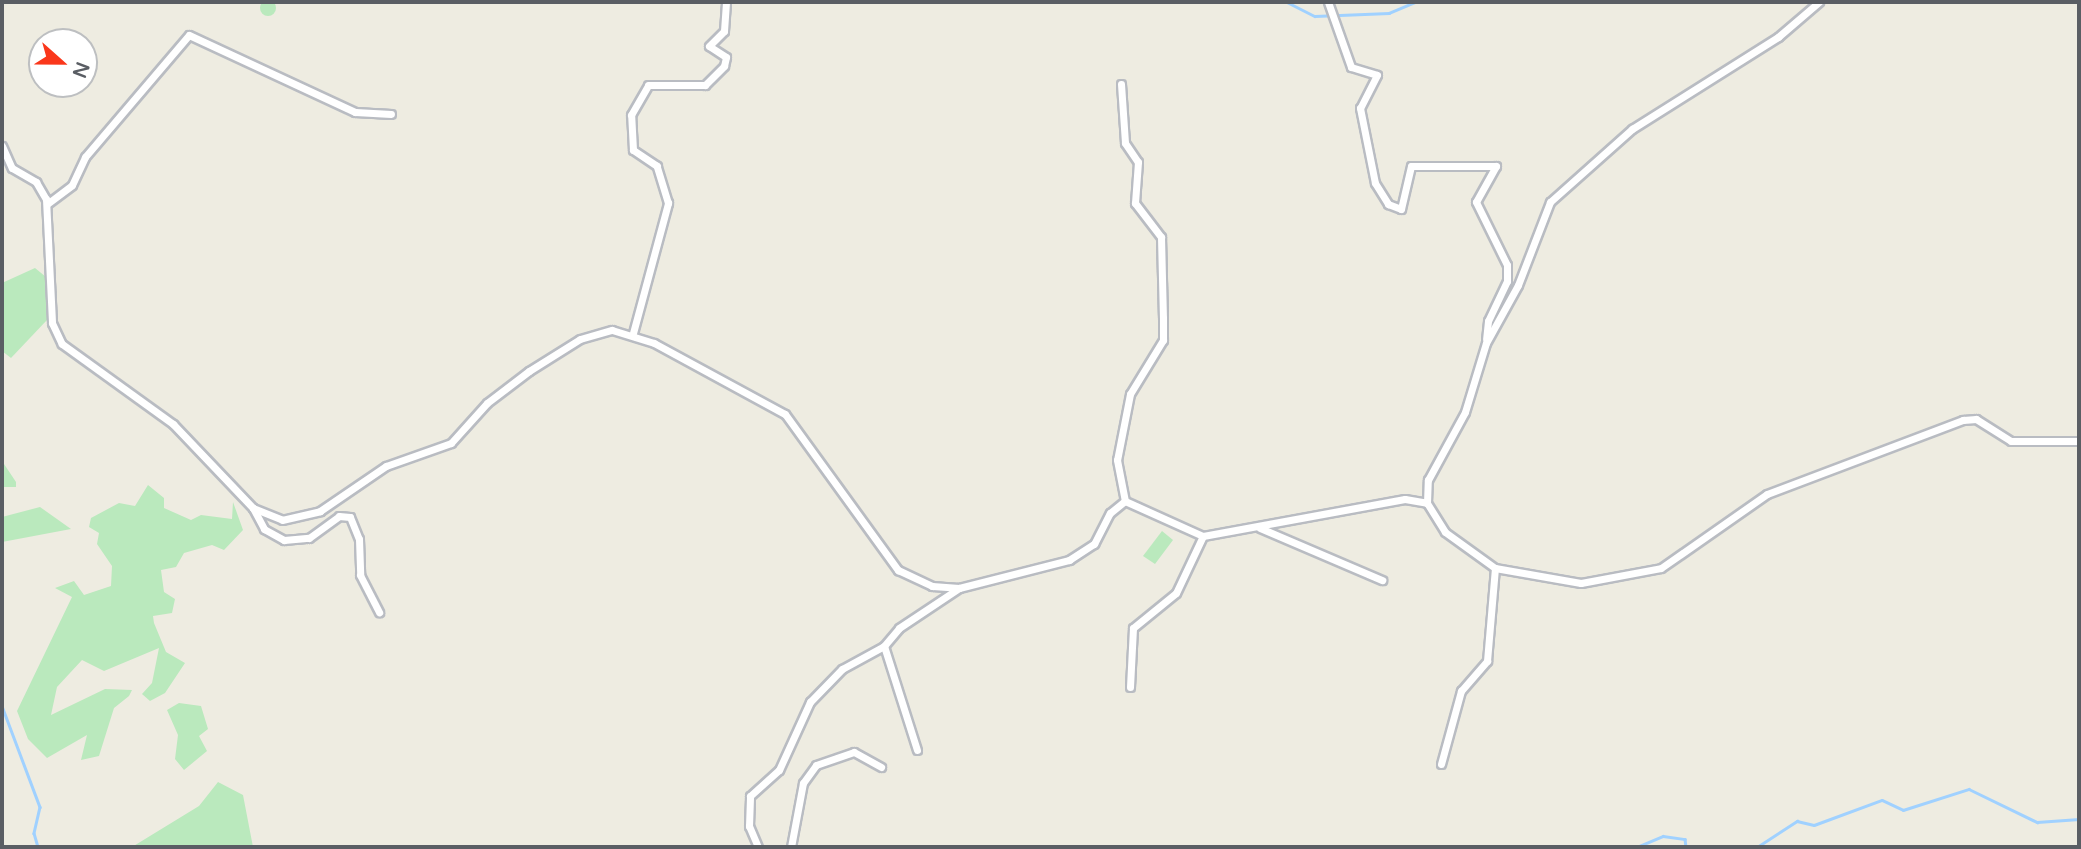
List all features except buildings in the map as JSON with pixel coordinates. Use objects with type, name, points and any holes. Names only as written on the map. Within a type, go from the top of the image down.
[{"type":"street","points":[[633,333],[668,203],[657,166],[633,150],[631,115],[648,85],[705,85],[724,66],[726,57],[709,46],[724,31],[726,2]]},
{"type":"street","points":[[1328,2],[1330,17],[1352,67],[1377,75],[1360,108],[1375,183],[1388,204],[1401,209],[1411,166],[1496,166],[1476,202],[1507,265],[1507,281],[1488,321],[1486,343]]},
{"type":"street","points":[[1819,2],[1778,37],[1632,129],[1553,199],[1486,343],[1465,412],[1428,480],[1427,503],[1446,532],[1495,568],[1581,583],[1661,568],[1767,494],[1963,420],[1976,419],[2011,441],[2079,441]]},
{"type":"street","points":[[47,204],[72,185],[85,157],[189,35],[355,112],[391,114]]},
{"type":"street","points":[[1121,84],[1125,143],[1138,162],[1135,203],[1161,237],[1163,318],[1163,340],[1130,394],[1117,460],[1125,501]]},
{"type":"street","points":[[2,146],[12,168],[40,187],[47,204],[49,288],[59,341],[196,443],[253,508],[264,528],[284,540],[309,538],[339,516],[350,517],[359,539],[360,575],[379,612]]},
{"type":"street","points":[[253,508],[282,520],[320,511],[386,466],[451,443],[487,403],[580,339],[612,330],[633,333],[785,414],[898,570],[932,586],[959,588],[1069,560],[1094,544],[1110,513],[1125,501]]},
{"type":"street","points":[[1125,501],[1203,536],[1260,528],[1366,501],[1427,503]]},
{"type":"street","points":[[1260,528],[1382,580]]},
{"type":"street","points":[[1129,687],[1133,628],[1176,593],[1203,536]]},
{"type":"street","points":[[1441,764],[1461,691],[1487,661],[1495,568]]},
{"type":"street","points":[[758,847],[749,826],[750,796],[779,770],[810,702],[842,670],[884,646],[898,628],[959,588]]},
{"type":"street","points":[[884,646],[917,750]]},
{"type":"street","points":[[791,847],[803,783],[816,765],[854,752],[881,767]]},
{"type":"green space","points":[[265,0],[271,0],[276,8],[274,14],[265,16],[260,11],[260,5]]},
{"type":"green space","points":[[35,268],[46,277],[47,320],[11,358],[2,351],[2,283]]},
{"type":"green space","points":[[2,461],[16,482],[16,487],[2,487]]},
{"type":"green space","points":[[148,485],[164,498],[164,508],[191,520],[201,515],[232,519],[233,502],[243,530],[224,550],[212,545],[184,553],[176,567],[161,570],[164,592],[175,599],[172,613],[153,616],[154,623],[166,652],[185,663],[165,693],[150,701],[142,694],[152,683],[159,648],[104,671],[82,660],[57,687],[51,715],[105,689],[132,690],[129,696],[114,708],[99,756],[81,760],[87,735],[47,758],[28,739],[17,711],[72,597],[55,588],[74,581],[84,595],[111,586],[112,566],[97,544],[99,533],[89,527],[91,518],[119,503],[135,506]]},
{"type":"green space","points":[[40,507],[71,529],[2,542],[2,517]]},
{"type":"green space","points":[[1162,531],[1173,540],[1155,564],[1143,556]]},
{"type":"green space","points":[[179,703],[201,706],[208,729],[199,736],[207,751],[184,770],[175,759],[178,735],[167,710]]},
{"type":"green space","points":[[218,782],[243,795],[253,847],[132,847],[199,806]]},
{"type":"waterway","points":[[1287,2],[1315,16],[1389,13],[1415,2]]},
{"type":"waterway","points":[[2,706],[40,807],[34,833],[38,847]]},
{"type":"waterway","points":[[1757,847],[1797,821],[1814,825],[1882,800],[1903,810],[1969,789],[2037,822],[2079,819]]},
{"type":"waterway","points":[[1637,847],[1663,836],[1685,839],[1686,847]]}]
